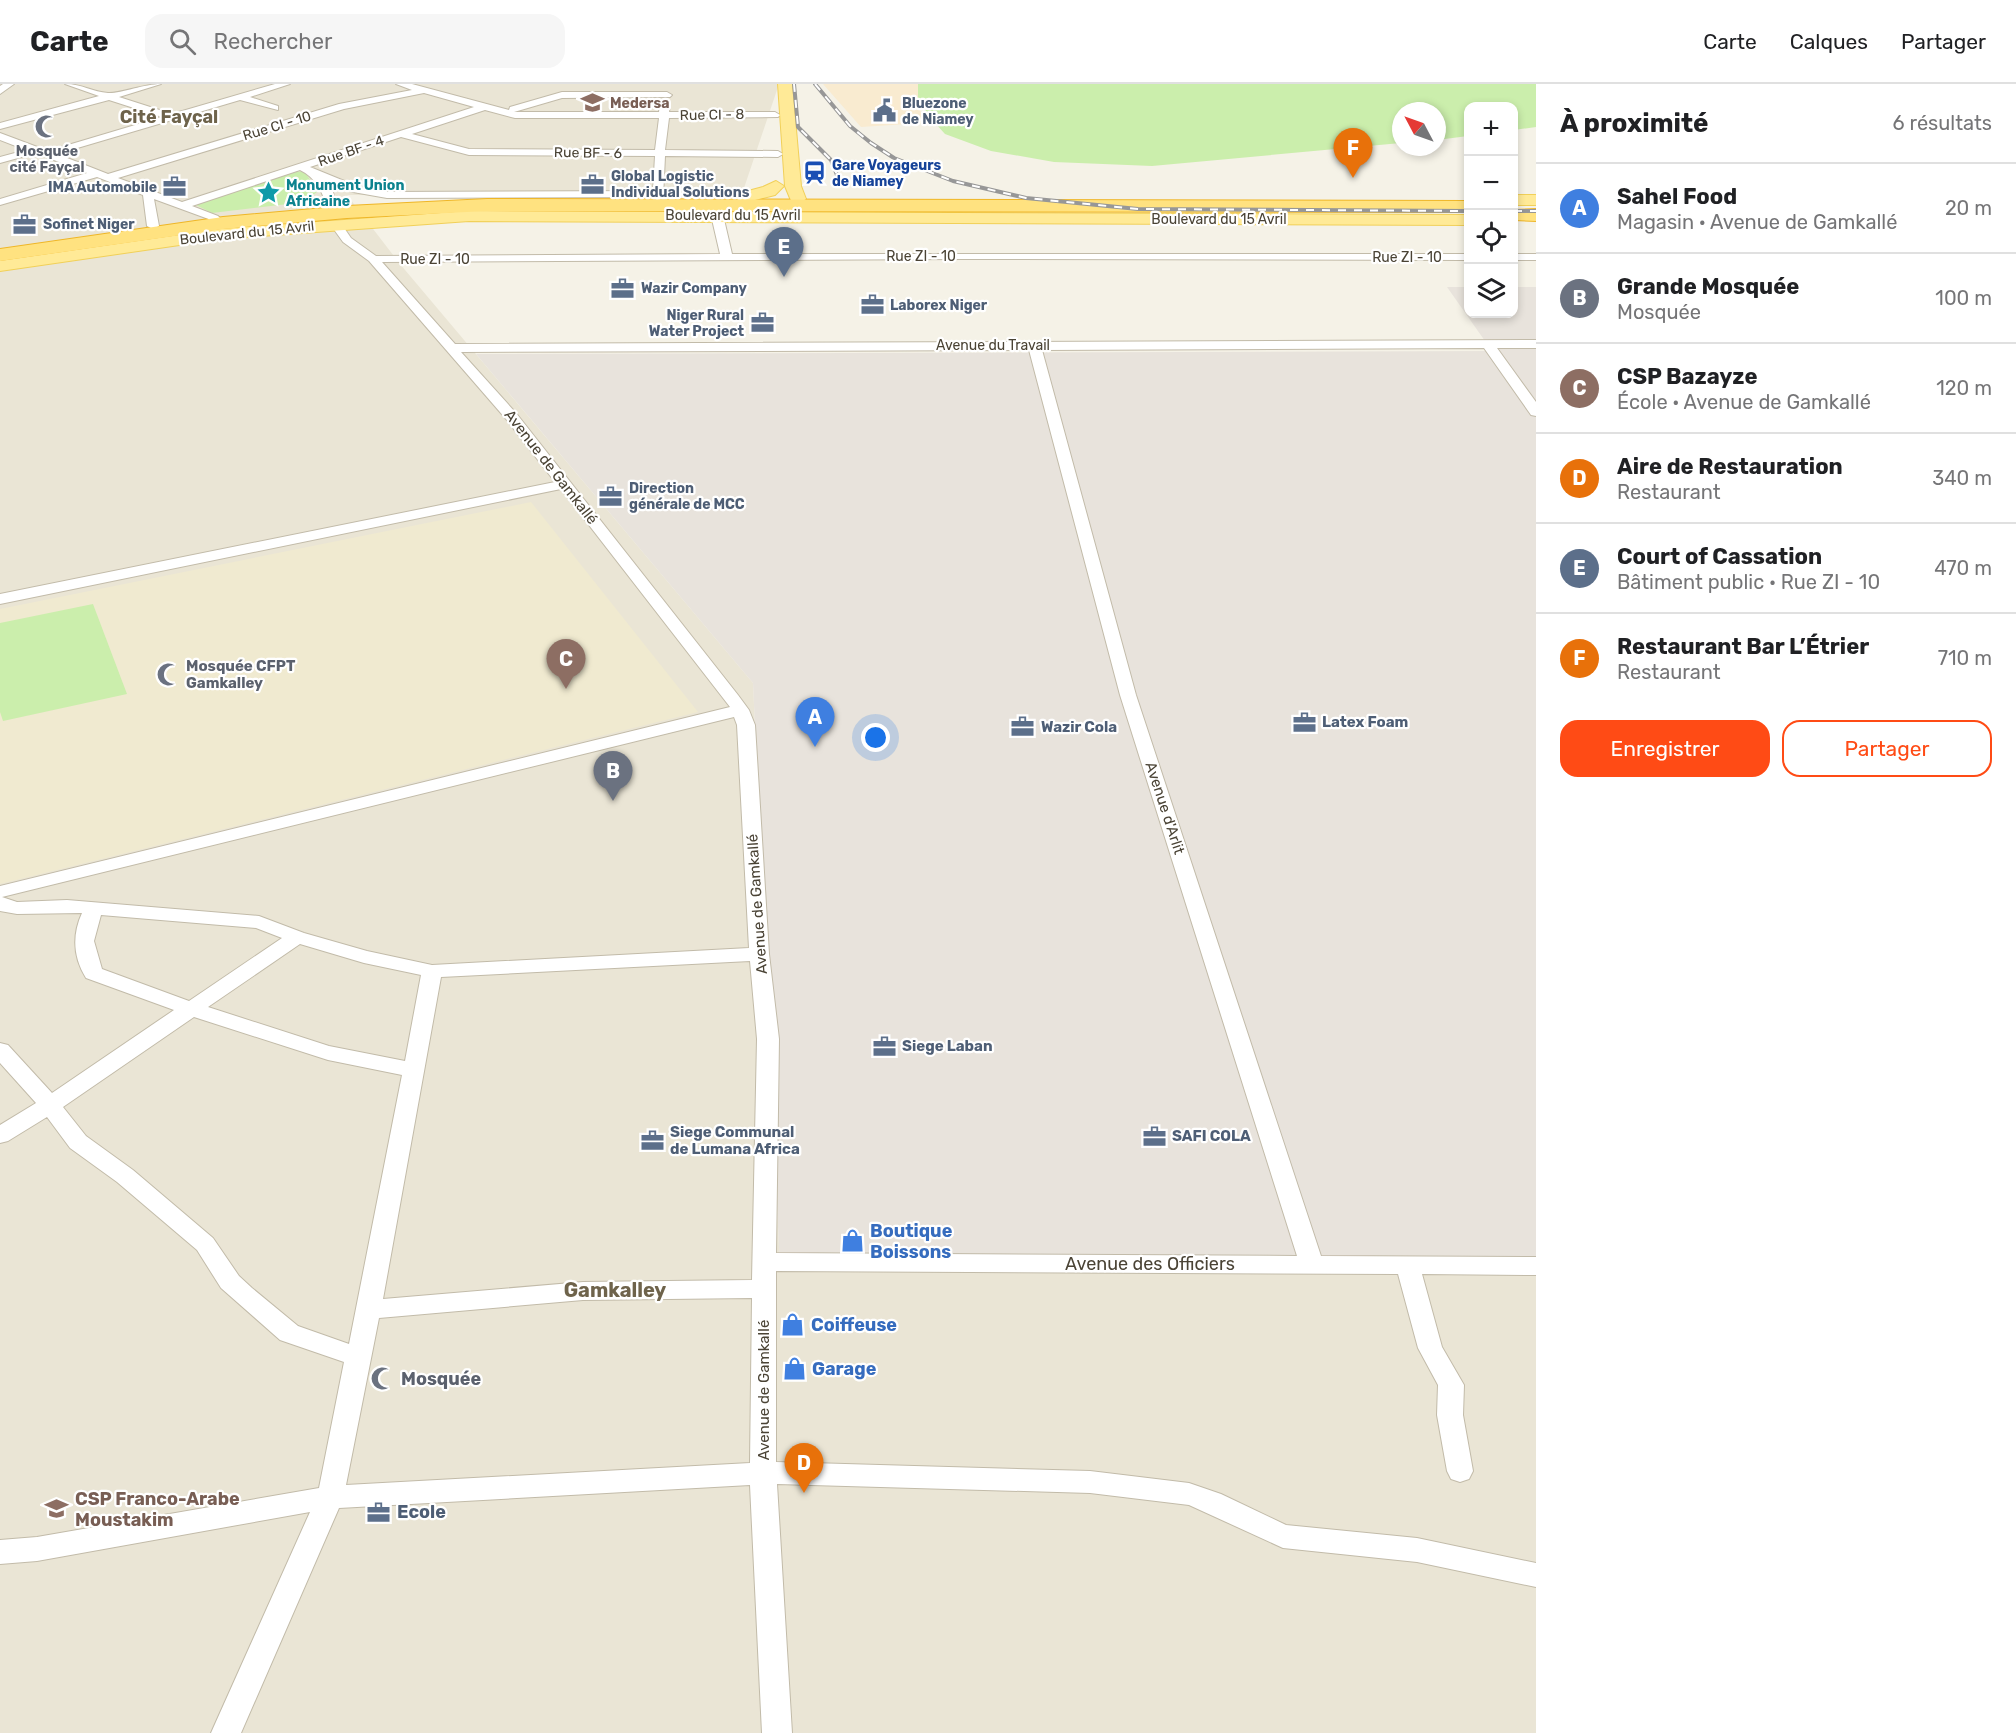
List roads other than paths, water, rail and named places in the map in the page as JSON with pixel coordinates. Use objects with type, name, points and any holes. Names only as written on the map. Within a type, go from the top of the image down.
[{"type":"highway","name":"Boulevard du 15 Avril","points":[[0,255],[233,222],[347,212],[487,205],[1464,207]]},
{"type":"highway","points":[[1518,207],[1536,207]]},
{"type":"highway","name":"Boulevard du 15 Avril","points":[[0,260],[216,229],[347,217],[485,210],[1464,215]]},
{"type":"highway","points":[[1518,215],[1536,215]]},
{"type":"main road","points":[[774,84],[778,154],[786,188]]},
{"type":"main road","points":[[785,84],[786,188]]},
{"type":"main road","name":"Boulevard du 15 Avril","points":[[0,266],[334,216],[503,198],[658,196],[743,198],[786,188],[834,199],[1464,201]]},
{"type":"main road","points":[[1518,200],[1536,200]]},
{"type":"main road","name":"Boulevard du 15 Avril","points":[[0,249],[214,218],[509,214],[1464,220]]},
{"type":"main road","points":[[1518,220],[1536,220]]},
{"type":"street","points":[[0,91],[9,84]]},
{"type":"street","points":[[69,84],[171,117]]},
{"type":"street","points":[[0,126],[156,84]]},
{"type":"street","points":[[48,154],[285,84]]},
{"type":"street","name":"Rue CI - 8","points":[[401,84],[521,116],[776,115]]},
{"type":"street","name":"Rue CI - 10","points":[[109,177],[342,106],[425,91],[447,84]]},
{"type":"street","points":[[303,168],[357,190],[387,195],[658,196],[663,116],[668,84]]},
{"type":"street","points":[[501,112],[562,95],[667,95]]},
{"type":"street","points":[[239,97],[275,108]]},
{"type":"street","name":"Rue BF - 4","points":[[183,206],[484,107]]},
{"type":"street","name":"Rue BF - 6","points":[[401,134],[469,152],[778,154]]},
{"type":"street","points":[[0,136],[214,218]]},
{"type":"street","points":[[0,160],[36,150]]},
{"type":"street","name":"Avenue de Gamkallé","points":[[303,168],[319,178],[330,195],[334,216],[347,240],[373,259],[511,416],[740,710],[746,725],[759,954],[768,1039],[764,1262],[764,1473],[777,1733]]},
{"type":"street","points":[[0,202],[98,173]]},
{"type":"street","points":[[148,192],[153,226]]},
{"type":"street","points":[[717,215],[727,258]]},
{"type":"street","name":"Rue ZI - 10","points":[[373,259],[1464,257]]},
{"type":"street","points":[[1518,257],[1536,257]]},
{"type":"street","points":[[1488,344],[1536,412]]},
{"type":"street","name":"Avenue du Travail","points":[[450,348],[1536,344]]},
{"type":"street","name":"Avenue d'Arlit","points":[[1034,345],[1128,695],[1312,1265]]},
{"type":"street","points":[[0,599],[564,484]]},
{"type":"street","points":[[0,892],[740,710]]},
{"type":"street","points":[[0,903],[16,908],[58,906],[259,921],[297,937],[364,957],[432,971],[759,954]]},
{"type":"street","points":[[93,910],[83,931],[85,952],[93,973],[191,1009],[322,1051],[389,1067],[413,1069]]},
{"type":"street","points":[[0,1136],[50,1105],[297,937]]},
{"type":"street","points":[[226,1733],[330,1497],[369,1310],[432,971]]},
{"type":"street","points":[[0,1050],[50,1105],[78,1142],[125,1176],[205,1244],[236,1288],[289,1333],[322,1346],[358,1356]]},
{"type":"street","name":"Avenue des Officiers","points":[[764,1262],[1536,1266]]},
{"type":"street","points":[[1408,1266],[1430,1348],[1451,1385],[1450,1415],[1460,1471]]},
{"type":"street","points":[[369,1310],[583,1291],[764,1289]]},
{"type":"street","points":[[0,1552],[37,1549],[330,1497],[764,1473],[1090,1482],[1190,1494],[1212,1502],[1282,1536],[1417,1550],[1536,1575]]},
{"type":"railway","points":[[794,84],[798,127],[831,160],[839,180]]},
{"type":"railway","points":[[815,84],[850,126],[894,158],[953,181],[1026,198],[1138,209],[1464,211]]},
{"type":"railway","points":[[1518,211],[1536,211]]},
{"type":"place","name":"Medersa","points":[[592,103]]},
{"type":"place","name":"Bluezone de Niamey","points":[[884,111]]},
{"type":"place","name":"Mosquée cité Fayçal","points":[[47,127]]},
{"type":"place","name":"Gare Voyageurs de Niamey","points":[[814,173]]},
{"type":"place","name":"Restaurant Bar L’Étrier","points":[[1353,178]]},
{"type":"place","name":"Global Logistic Individual Solutions","points":[[593,184]]},
{"type":"place","name":"IMA Automobile","points":[[175,187]]},
{"type":"place","name":"Monument Union Africaine","points":[[268,193]]},
{"type":"place","name":"Sofinet Niger","points":[[25,224]]},
{"type":"place","name":"Court of Cassation","points":[[784,277]]},
{"type":"place","name":"Wazir Company","points":[[623,288]]},
{"type":"place","name":"Laborex Niger","points":[[872,305]]},
{"type":"place","name":"Niger Rural Water Project","points":[[762,323]]},
{"type":"place","name":"Direction générale de MCC","points":[[611,496]]},
{"type":"place","name":"Mosquée CFPT Gamkalley","points":[[168,675]]},
{"type":"place","name":"CSP Bazayze","points":[[566,689]]},
{"type":"place","name":"Latex Foam","points":[[1304,722]]},
{"type":"place","name":"Wazir Cola","points":[[1023,727]]},
{"type":"place","name":"Sahel Food","points":[[815,747]]},
{"type":"place","name":"Grande Mosquée","points":[[613,801]]},
{"type":"place","name":"Siege Laban","points":[[884,1046]]},
{"type":"place","name":"SAFI COLA","points":[[1154,1136]]},
{"type":"place","name":"Siege Communal de Lumana Africa","points":[[652,1141]]},
{"type":"place","name":"Boutique Boissons","points":[[852,1241]]},
{"type":"place","name":"Coiffeuse","points":[[793,1325]]},
{"type":"place","name":"Garage","points":[[794,1369]]},
{"type":"place","name":"Mosquée","points":[[383,1379]]},
{"type":"place","name":"Aire de Restauration","points":[[804,1493]]},
{"type":"place","name":"CSP Franco-Arabe Moustakim","points":[[57,1509]]},
{"type":"place","name":"Ecole","points":[[379,1512]]},
{"type":"district","name":"Cité Fayçal","points":[[169,117]]},
{"type":"district","name":"Gamkalley","points":[[615,1290]]}]
